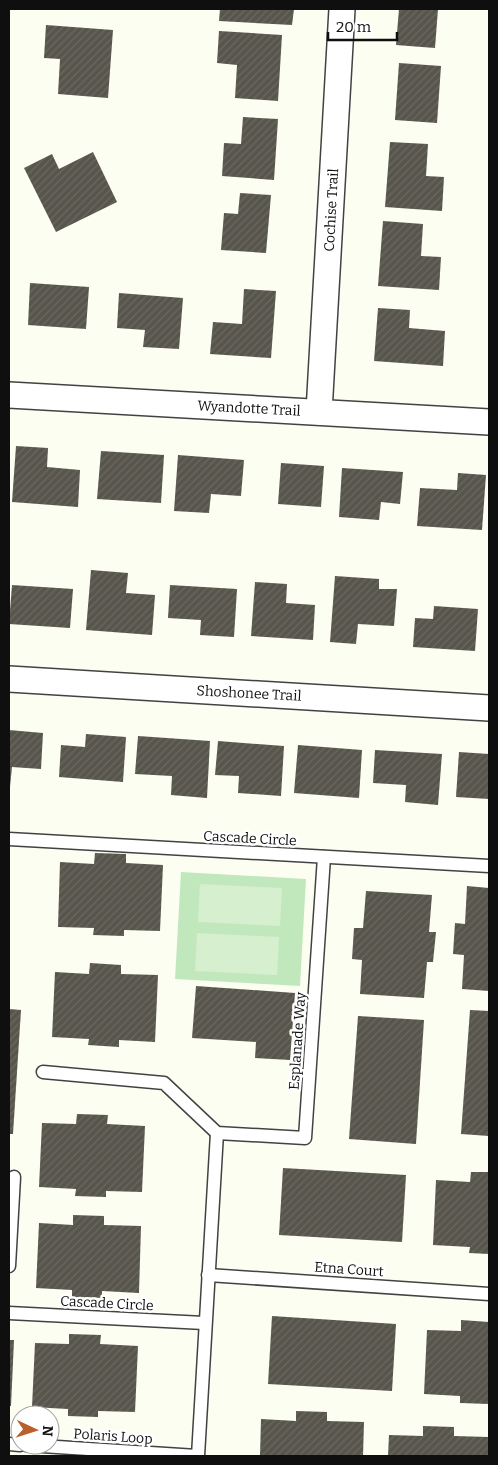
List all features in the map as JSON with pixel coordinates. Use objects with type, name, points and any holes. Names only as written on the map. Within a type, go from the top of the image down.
[{"type":"street","name":"Cochise Trail","points":[[319,412],[342,9]]},
{"type":"street","name":"Wyandotte Trail","points":[[9,395],[489,422]]},
{"type":"street","name":"Shoshonee Trail","points":[[9,679],[489,708]]},
{"type":"lane","name":"Cascade Circle","points":[[9,839],[489,866]]},
{"type":"lane","name":"Esplanade Way","points":[[217,1133],[305,1138],[324,857]]},
{"type":"lane","points":[[43,1072],[164,1082],[217,1133],[204,1324],[198,1456]]},
{"type":"lane","points":[[9,1266],[14,1176]]},
{"type":"lane","name":"Etna Court","points":[[208,1275],[489,1294]]},
{"type":"lane","name":"Cascade Circle","points":[[9,1313],[204,1324]]},
{"type":"lane","name":"Polaris Loop","points":[[60,1447],[198,1456]]},
{"type":"green space","points":[[181,872],[306,879],[300,986],[175,979]]},
{"type":"green space","points":[[200,884],[282,888],[280,926],[198,922]]},
{"type":"green space","points":[[197,933],[279,937],[277,975],[195,971]]},
{"type":"building","points":[[220,9],[294,9],[292,25],[219,21]]},
{"type":"building","points":[[399,9],[438,9],[435,48],[396,45]]},
{"type":"building","points":[[46,25],[113,30],[108,98],[58,94],[60,59],[44,58]]},
{"type":"building","points":[[219,31],[282,35],[278,101],[235,98],[237,65],[217,63]]},
{"type":"building","points":[[399,63],[441,66],[437,123],[395,120]]},
{"type":"building","points":[[243,117],[278,119],[274,180],[222,176],[224,143],[241,144]]},
{"type":"building","points":[[390,142],[428,144],[426,176],[444,177],[442,211],[385,207]]},
{"type":"building","points":[[93,152],[117,202],[56,232],[24,168],[52,154],[59,169]]},
{"type":"building","points":[[240,193],[271,195],[266,253],[221,250],[224,213],[238,214]]},
{"type":"building","points":[[383,221],[423,224],[421,256],[441,257],[439,290],[378,286]]},
{"type":"building","points":[[30,283],[89,287],[86,329],[28,325]]},
{"type":"building","points":[[244,289],[276,291],[271,358],[210,354],[213,322],[242,324]]},
{"type":"building","points":[[119,293],[183,298],[179,349],[143,347],[145,330],[117,328]]},
{"type":"building","points":[[378,308],[410,310],[409,328],[445,331],[443,366],[374,361]]},
{"type":"building","points":[[16,446],[48,448],[47,467],[80,470],[78,507],[12,502]]},
{"type":"building","points":[[101,451],[164,455],[161,503],[97,499]]},
{"type":"building","points":[[178,455],[244,460],[241,496],[211,494],[209,513],[174,511]]},
{"type":"building","points":[[281,463],[324,466],[321,507],[278,504]]},
{"type":"building","points":[[342,468],[403,472],[400,504],[381,502],[379,520],[339,517]]},
{"type":"building","points":[[458,473],[486,475],[482,530],[417,526],[420,488],[457,490]]},
{"type":"building","points":[[91,570],[128,573],[126,593],[155,595],[152,635],[86,630]]},
{"type":"building","points":[[335,576],[379,579],[379,589],[397,589],[394,626],[358,624],[356,644],[330,642]]},
{"type":"building","points":[[255,582],[287,584],[286,603],[315,605],[313,640],[251,636]]},
{"type":"building","points":[[12,585],[73,589],[70,628],[9,624]]},
{"type":"building","points":[[170,585],[237,589],[234,637],[200,635],[201,620],[168,618]]},
{"type":"building","points":[[434,606],[478,609],[475,651],[413,647],[415,618],[433,619]]},
{"type":"building","points":[[9,730],[43,733],[41,769],[12,767],[10,787]]},
{"type":"building","points":[[86,734],[126,737],[123,782],[59,777],[61,745],[85,747]]},
{"type":"building","points":[[138,736],[210,741],[207,798],[171,795],[172,776],[135,774]]},
{"type":"building","points":[[218,741],[284,746],[281,796],[238,793],[239,776],[215,775]]},
{"type":"building","points":[[298,745],[362,750],[359,798],[294,793]]},
{"type":"building","points":[[375,750],[442,754],[438,805],[405,802],[406,785],[373,783]]},
{"type":"building","points":[[459,752],[489,754],[489,799],[456,797]]},
{"type":"building","points":[[95,853],[126,854],[126,863],[163,865],[160,931],[124,930],[124,936],[93,935],[94,928],[58,927],[60,862],[94,864]]},
{"type":"building","points":[[467,886],[489,888],[489,991],[462,989],[464,955],[453,954],[455,923],[465,924]]},
{"type":"building","points":[[366,891],[432,895],[429,932],[436,932],[433,962],[427,962],[424,998],[360,994],[362,960],[352,959],[354,928],[363,928]]},
{"type":"building","points":[[90,963],[121,965],[121,974],[158,975],[155,1042],[119,1040],[119,1047],[88,1045],[89,1039],[52,1037],[55,972],[89,974]]},
{"type":"building","points":[[196,986],[295,993],[290,1060],[255,1058],[256,1042],[192,1038]]},
{"type":"building","points":[[9,1009],[21,1010],[13,1134],[9,1134]]},
{"type":"building","points":[[470,1010],[489,1011],[489,1136],[461,1134]]},
{"type":"building","points":[[358,1016],[424,1020],[416,1144],[349,1139]]},
{"type":"building","points":[[77,1114],[108,1115],[107,1124],[145,1126],[142,1192],[106,1191],[106,1197],[75,1196],[76,1189],[39,1187],[42,1123],[76,1124]]},
{"type":"building","points":[[283,1168],[406,1175],[402,1242],[279,1235]]},
{"type":"building","points":[[471,1172],[489,1172],[489,1254],[469,1253],[470,1247],[433,1245],[436,1180],[470,1182]]},
{"type":"building","points":[[73,1215],[104,1216],[104,1225],[141,1226],[139,1293],[102,1291],[102,1298],[72,1297],[72,1290],[36,1288],[39,1223],[73,1225]]},
{"type":"building","points":[[272,1316],[396,1324],[392,1391],[268,1384]]},
{"type":"building","points":[[461,1320],[489,1322],[489,1404],[460,1403],[460,1396],[424,1394],[427,1330],[461,1331]]},
{"type":"building","points":[[69,1334],[101,1335],[100,1344],[138,1346],[135,1412],[98,1411],[98,1417],[68,1416],[68,1409],[60,1409],[60,1405],[32,1405],[35,1343],[69,1344]]},
{"type":"building","points":[[9,1340],[14,1340],[11,1405],[9,1406]]},
{"type":"building","points":[[296,1411],[327,1412],[327,1421],[364,1422],[363,1456],[260,1456],[261,1419],[296,1421]]},
{"type":"building","points":[[423,1426],[454,1427],[454,1436],[489,1437],[489,1456],[388,1456],[389,1435],[423,1436]]}]
